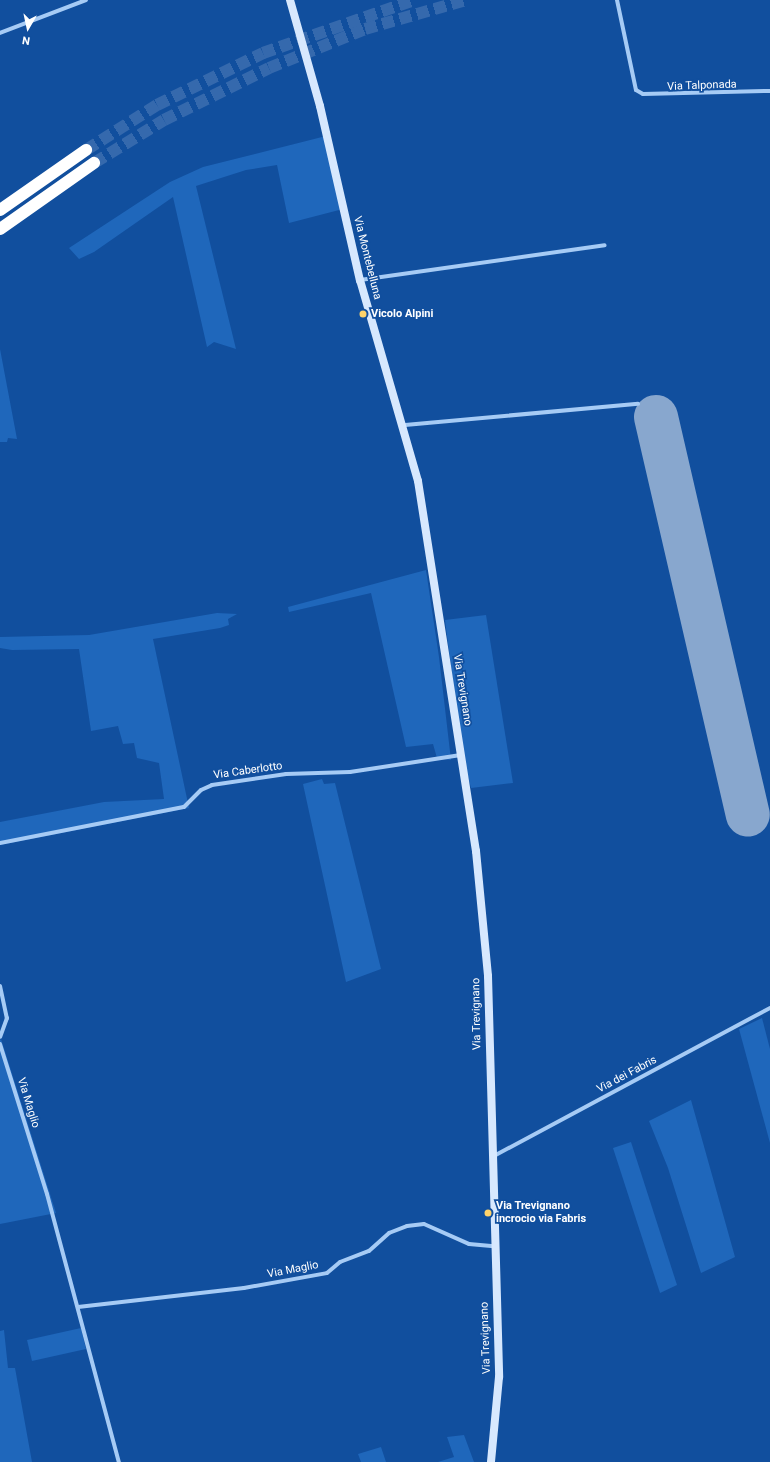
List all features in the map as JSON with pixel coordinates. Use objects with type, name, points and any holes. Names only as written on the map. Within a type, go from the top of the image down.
[{"type":"highway","points":[[0,210],[86,150]]},
{"type":"highway","points":[[0,229],[94,163]]},
{"type":"main road","name":"Via Montebelluna","points":[[290,0],[320,106],[360,280],[405,425],[418,481],[431,569]]},
{"type":"main road","name":"Via Trevignano","points":[[431,569],[461,755],[486,935],[499,1377],[491,1462]]},
{"type":"street","points":[[0,33],[86,0]]},
{"type":"street","name":"Via Talponada","points":[[617,0],[636,90],[649,96],[770,91]]},
{"type":"street","points":[[360,280],[605,245]]},
{"type":"street","points":[[405,425],[638,404]]},
{"type":"street","name":"Via Caberlotto","points":[[0,843],[184,807],[201,790],[212,785],[286,774],[350,772],[461,755]]},
{"type":"street","points":[[0,986],[7,1018],[0,1037]]},
{"type":"street","name":"Via dei Fabris","points":[[492,1157],[770,1008]]},
{"type":"street","name":"Via Maglio","points":[[0,1044],[78,1307],[119,1462]]},
{"type":"street","name":"Via Maglio","points":[[78,1307],[244,1288],[327,1272],[340,1262],[369,1251],[389,1233],[407,1226],[424,1224],[469,1244],[494,1246]]},
{"type":"shaded area","points":[[326,136],[343,209],[289,223],[277,165],[246,170],[196,186],[236,349],[214,342],[207,347],[173,197],[94,252],[79,259],[69,248],[170,182],[203,167]]},
{"type":"shaded area","points":[[0,349],[17,439],[8,438],[7,442],[0,442]]},
{"type":"shaded area","points":[[426,570],[439,657],[451,760],[437,758],[433,744],[406,747],[371,593],[289,612],[288,607]]},
{"type":"shaded area","points":[[217,613],[237,614],[228,619],[229,625],[220,628],[153,639],[189,808],[0,845],[0,822],[104,802],[164,799],[159,763],[137,758],[134,743],[123,744],[118,726],[91,731],[79,649],[12,650],[0,648],[0,637],[89,635]]},
{"type":"shaded area","points":[[486,615],[513,783],[471,788],[462,753],[445,620]]},
{"type":"shaded area","points":[[322,779],[324,784],[335,783],[381,969],[346,982],[303,784]]},
{"type":"shaded area","points":[[762,1018],[770,1049],[770,1143],[739,1029]]},
{"type":"shaded area","points":[[1,1039],[56,1213],[0,1224],[0,1040]]},
{"type":"shaded area","points":[[691,1100],[735,1257],[701,1273],[668,1168],[649,1121]]},
{"type":"shaded area","points":[[631,1142],[677,1285],[660,1293],[613,1148]]},
{"type":"shaded area","points":[[81,1328],[86,1349],[32,1361],[27,1340]]},
{"type":"shaded area","points":[[4,1330],[8,1368],[15,1368],[32,1462],[0,1462],[0,1331]]},
{"type":"shaded area","points":[[464,1435],[474,1462],[438,1462],[454,1457],[447,1437]]},
{"type":"shaded area","points":[[381,1447],[386,1462],[361,1462],[358,1454]]},
{"type":"runway","points":[[656,417],[748,814]]},
{"type":"tunnel","points":[[86,150],[157,105],[263,53],[414,0]]},
{"type":"tunnel","points":[[94,163],[164,120],[269,68],[365,29],[466,0]]},
{"type":"place","name":"Vicolo Alpini","points":[[363,314]]},
{"type":"place","name":"Via Trevignano incrocio via Fabris","points":[[488,1213]]}]
